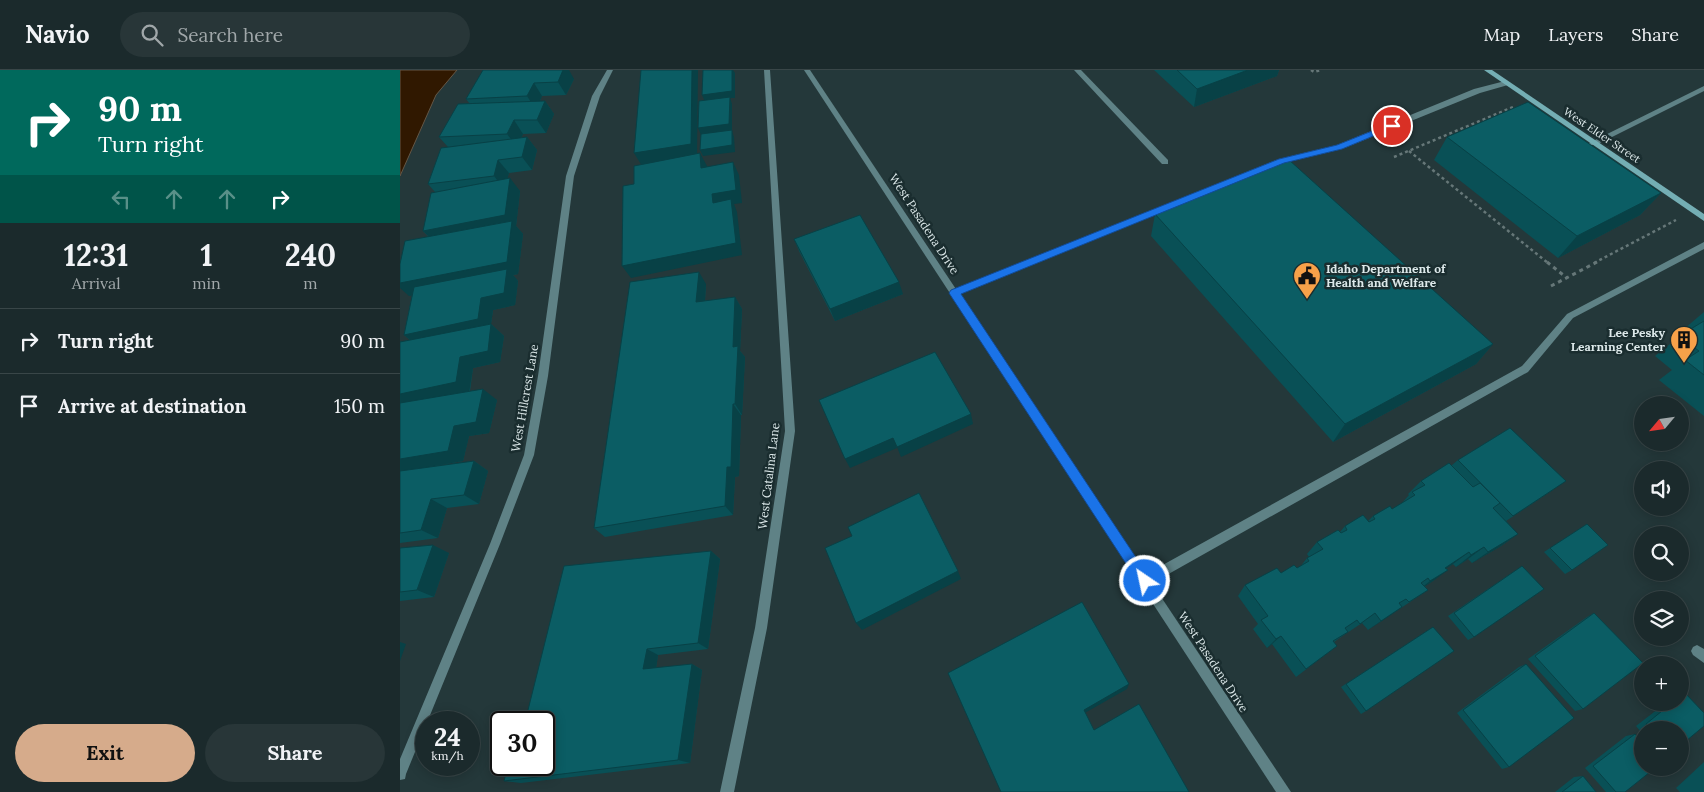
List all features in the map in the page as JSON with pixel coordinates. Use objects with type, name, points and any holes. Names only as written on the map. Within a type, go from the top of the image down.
[{"type":"street","name":"West Hillcrest Lane","points":[[400,774],[495,544],[529,454],[543,376],[570,176],[596,96],[610,70]]},
{"type":"street","name":"West Catalina Lane","points":[[727,792],[761,628],[790,431],[767,70]]},
{"type":"street","name":"West Pasadena Drive","points":[[807,70],[1284,792]]},
{"type":"street","points":[[1077,70],[1165,162]]},
{"type":"street","name":"West Elder Street","points":[[1486,70],[1704,218]]},
{"type":"street","points":[[954,293],[1282,161],[1339,147],[1477,91],[1505,83]]},
{"type":"street","points":[[1593,143],[1704,88]]},
{"type":"street","points":[[1145,581],[1525,369],[1570,316],[1704,245]]},
{"type":"path","points":[[1311,70],[1314,72],[1321,70]]},
{"type":"path","points":[[1394,158],[1516,106]]},
{"type":"path","points":[[1409,151],[1567,278]]},
{"type":"path","points":[[1551,286],[1678,219]]},
{"type":"shaded area","points":[[400,70],[457,70],[436,95],[400,176]]},
{"type":"building","points":[[483,70],[563,70],[558,82],[534,83],[527,96],[466,99]]},
{"type":"building","points":[[641,70],[692,70],[691,144],[634,153]]},
{"type":"building","points":[[703,70],[732,70],[732,91],[702,95]]},
{"type":"building","points":[[1177,70],[1248,70],[1197,89]]},
{"type":"building","points":[[730,97],[729,124],[698,128],[699,101]]},
{"type":"building","points":[[545,101],[537,120],[514,120],[507,134],[439,137],[458,104]]},
{"type":"building","points":[[1528,102],[1661,193],[1577,236],[1447,137]]},
{"type":"building","points":[[732,130],[732,145],[700,150],[701,134]]},
{"type":"building","points":[[527,137],[522,157],[498,160],[494,176],[428,184],[441,148]]},
{"type":"building","points":[[700,153],[701,168],[733,162],[736,190],[712,194],[713,203],[731,199],[736,243],[622,266],[623,186],[634,184],[634,166]]},
{"type":"building","name":"Idaho Department of Health and Welfare","points":[[1288,159],[1493,344],[1345,424],[1155,214]]},
{"type":"building","points":[[510,178],[505,215],[423,231],[431,193]]},
{"type":"building","points":[[860,215],[899,282],[830,309],[794,239]]},
{"type":"building","points":[[512,221],[507,262],[400,283],[400,264],[405,241]]},
{"type":"building","points":[[507,269],[504,293],[481,298],[478,319],[404,335],[414,287]]},
{"type":"building","points":[[699,272],[696,302],[735,297],[733,347],[738,346],[735,404],[733,404],[731,467],[727,467],[725,506],[594,528],[630,282]]},
{"type":"building","points":[[1704,321],[1704,375],[1685,360],[1699,351],[1679,336]]},
{"type":"building","points":[[491,324],[488,351],[460,357],[456,382],[400,394],[400,342]]},
{"type":"building","points":[[935,352],[971,414],[897,447],[893,438],[845,459],[819,400]]},
{"type":"building","points":[[483,389],[476,422],[454,426],[448,451],[400,459],[400,403]]},
{"type":"building","points":[[1510,428],[1566,481],[1513,516],[1458,460]]},
{"type":"building","points":[[474,461],[464,495],[431,499],[421,530],[400,533],[400,471]]},
{"type":"building","points":[[1449,463],[1473,487],[1480,483],[1500,503],[1493,508],[1518,534],[1488,552],[1484,547],[1471,555],[1469,552],[1445,568],[1448,570],[1430,581],[1428,578],[1421,583],[1428,590],[1409,602],[1406,599],[1399,603],[1402,607],[1381,621],[1375,613],[1360,624],[1357,620],[1345,628],[1348,632],[1333,641],[1337,646],[1306,669],[1281,636],[1276,639],[1261,620],[1268,616],[1245,585],[1277,568],[1281,573],[1294,565],[1297,568],[1309,561],[1307,558],[1323,549],[1317,542],[1338,530],[1341,533],[1347,530],[1345,526],[1363,515],[1369,522],[1375,519],[1373,516],[1390,506],[1392,509],[1415,495],[1412,492],[1425,485],[1421,481]]},
{"type":"building","points":[[919,493],[958,571],[856,623],[825,548],[852,536],[848,527]]},
{"type":"building","points":[[1587,524],[1608,545],[1572,570],[1550,548]]},
{"type":"building","points":[[433,545],[417,590],[400,592],[400,548]]},
{"type":"building","points":[[711,551],[698,643],[647,649],[643,669],[692,664],[678,760],[555,775],[555,711],[528,711],[564,566]]},
{"type":"building","points":[[1522,566],[1544,589],[1474,637],[1454,613]]},
{"type":"building","points":[[1082,602],[1129,684],[1084,710],[1094,730],[1139,704],[1189,792],[1001,792],[948,673]]},
{"type":"building","points":[[1594,613],[1636,656],[1634,656],[1634,670],[1583,709],[1535,656]]},
{"type":"building","points":[[1433,627],[1454,651],[1366,711],[1346,684]]},
{"type":"building","points":[[1526,664],[1574,718],[1509,767],[1463,710]]},
{"type":"building","points":[[1689,697],[1704,713],[1704,726],[1689,738],[1689,721],[1650,721],[1662,711],[1689,711]]},
{"type":"building","points":[[1634,735],[1634,776],[1645,776],[1625,792],[1616,792],[1593,766]]},
{"type":"building","points":[[505,776],[545,776],[504,781]]},
{"type":"building","points":[[1583,776],[1596,792],[1562,792]]},
{"type":"place","name":"Idaho Department of Health and Welfare","points":[[1307,300]]},
{"type":"place","name":"Lee Pesky Learning Center","points":[[1684,364]]},
{"type":"route","points":[[1145,581],[954,293],[1282,161],[1339,147],[1392,126]]}]
